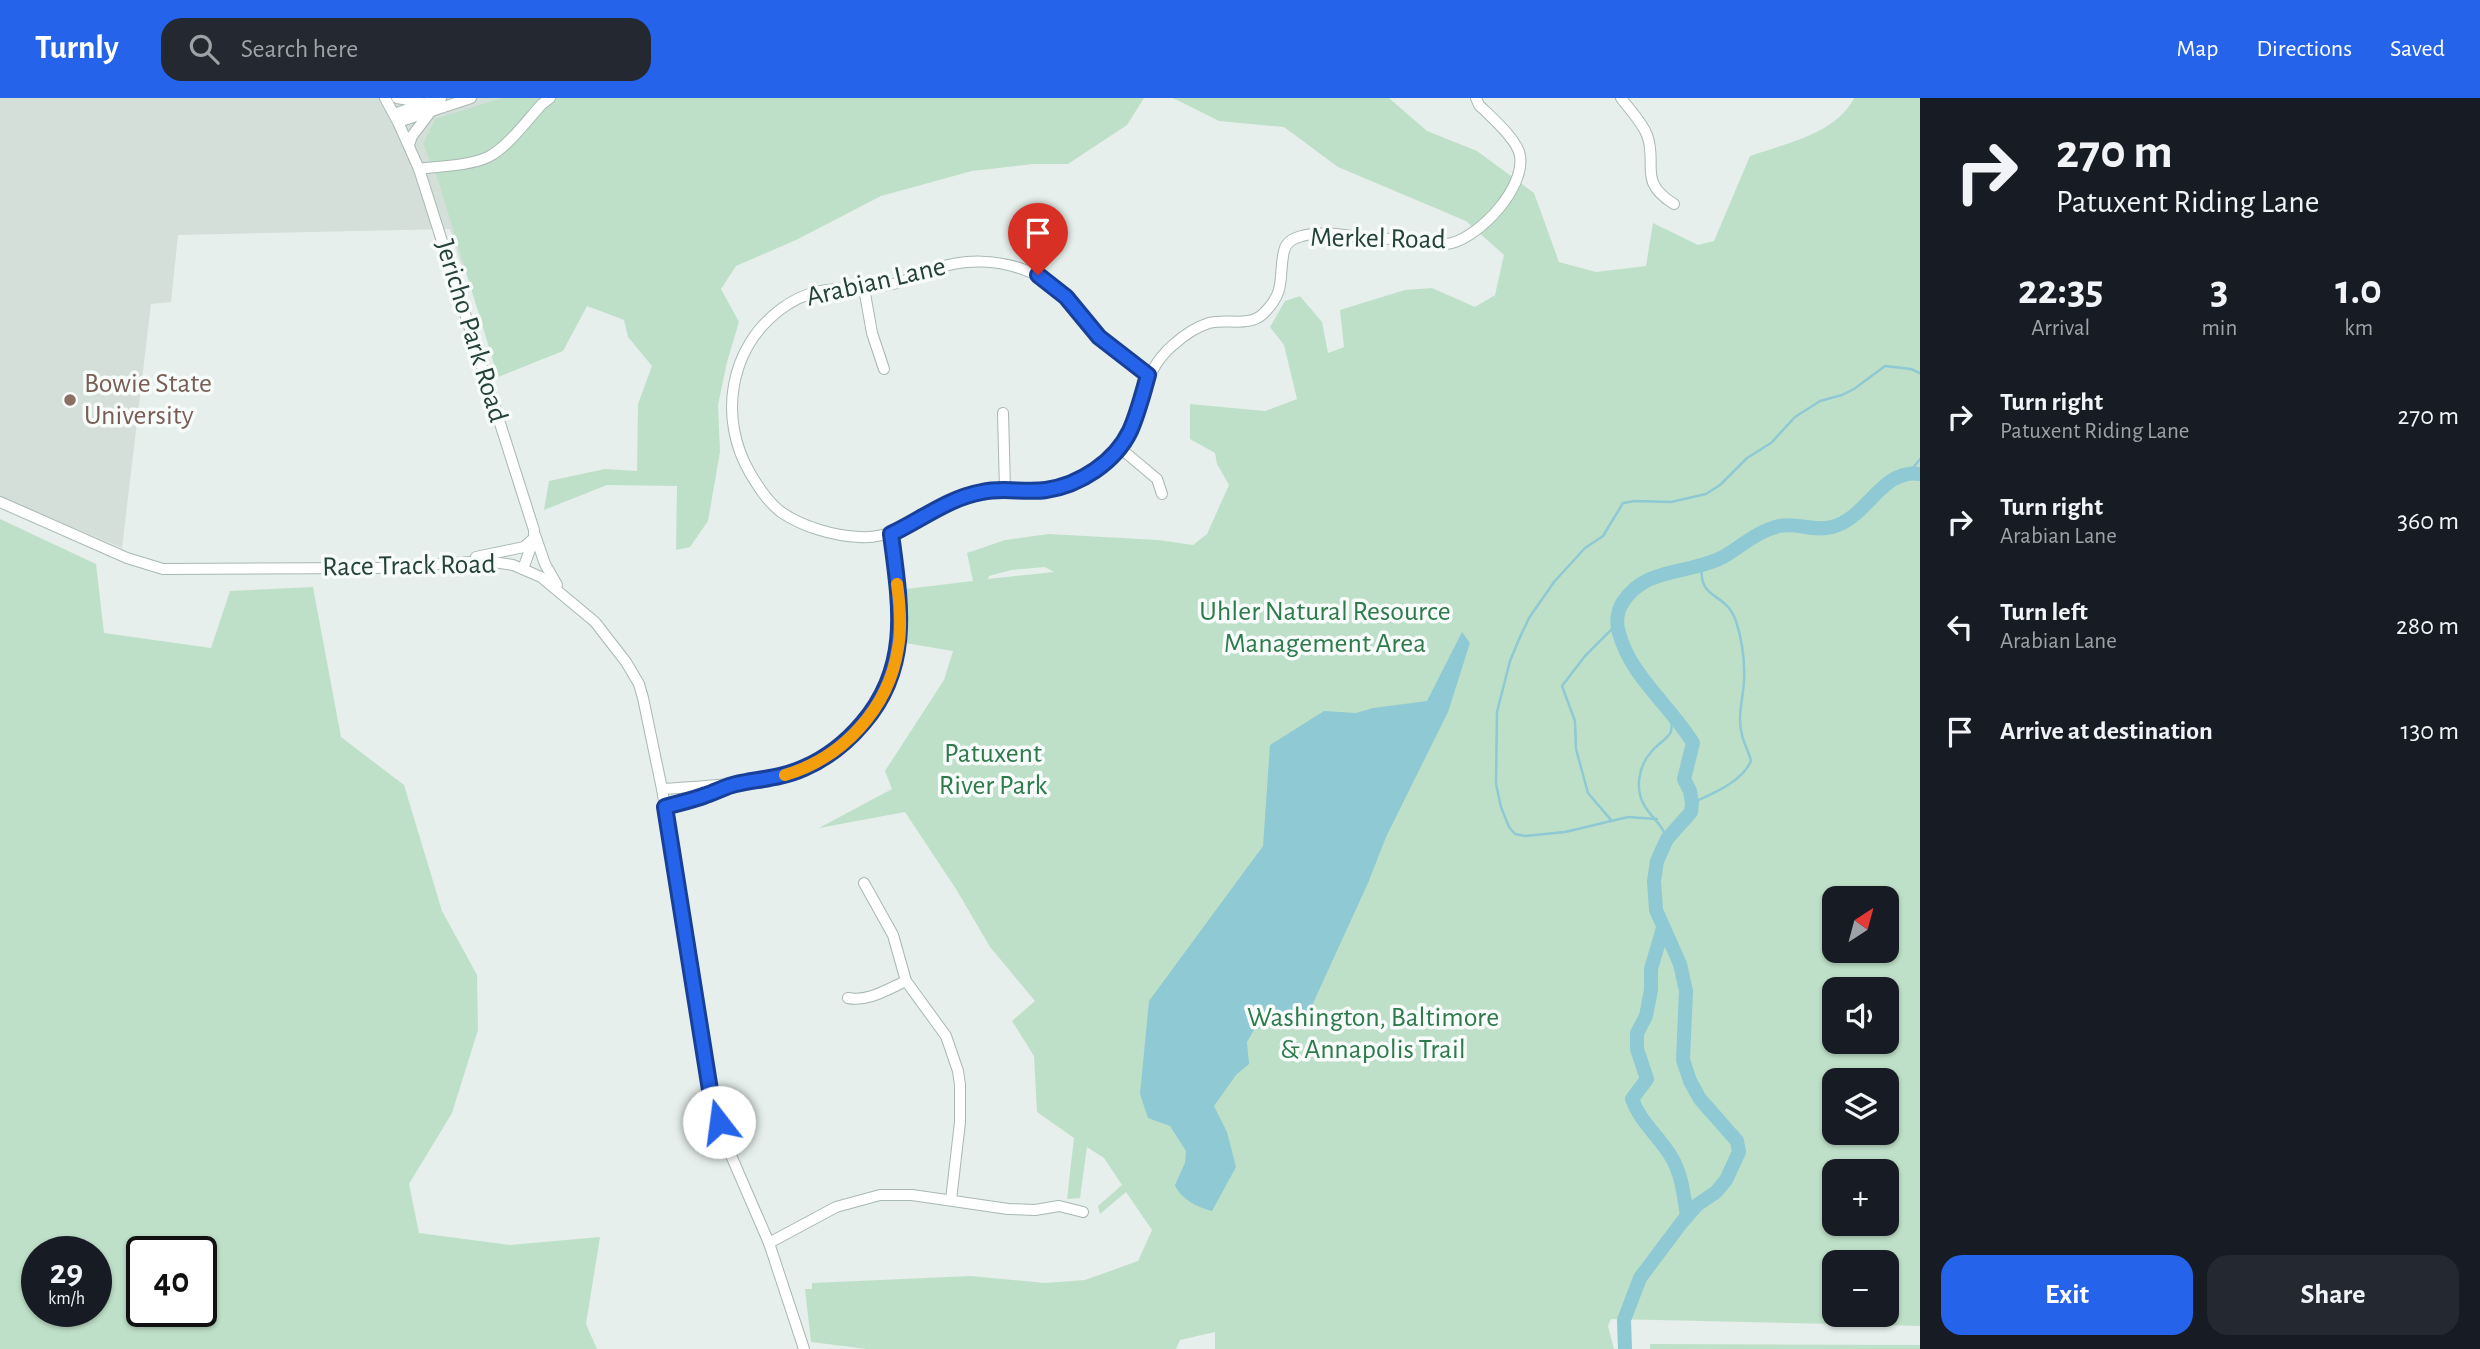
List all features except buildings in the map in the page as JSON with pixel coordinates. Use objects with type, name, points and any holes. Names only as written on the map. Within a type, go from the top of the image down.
[{"type":"street","name":"Jericho Park Road","points":[[385,98],[419,169],[534,534],[545,564],[566,596]]},
{"type":"street","points":[[397,98],[429,106]]},
{"type":"street","points":[[409,145],[429,106],[441,98]]},
{"type":"street","points":[[396,118],[429,106],[471,98]]},
{"type":"street","points":[[419,169],[489,157],[550,98]]},
{"type":"street","name":"Merkel Road","points":[[1148,375],[1174,344],[1202,325],[1213,322],[1246,322],[1259,317],[1271,304],[1281,286],[1284,248],[1300,236],[1322,234],[1442,244],[1459,240],[1488,221],[1516,179],[1521,159],[1516,145],[1476,98]]},
{"type":"street","points":[[1621,98],[1647,135],[1650,174],[1656,188],[1674,204]]},
{"type":"street","name":"Arabian Lane","points":[[966,262],[991,262],[1038,275],[1056,288],[1099,337],[1148,375],[1134,420],[1119,448],[1096,469],[1072,483],[1039,491],[1005,489],[956,499],[891,534],[876,537],[846,536],[812,527],[784,514],[760,490],[742,460],[734,438],[732,416],[735,375],[762,328],[778,311],[801,298],[829,288],[864,288],[895,284],[936,268],[966,262]]},
{"type":"street","points":[[864,288],[872,333],[884,369]]},
{"type":"street","points":[[1003,413],[1005,489]]},
{"type":"street","points":[[1119,448],[1157,479],[1163,494]]},
{"type":"street","name":"Race Track Road","points":[[0,502],[127,558],[163,569],[377,568],[500,562],[541,577],[566,596],[604,632],[639,684],[662,789],[710,1090],[730,1153],[769,1242],[804,1349]]},
{"type":"street","points":[[463,563],[472,557],[524,547],[534,534]]},
{"type":"street","points":[[523,569],[534,534]]},
{"type":"street","points":[[662,789],[734,784],[776,777],[815,763],[856,732],[884,694],[895,663],[900,635],[899,597],[891,534]]},
{"type":"street","points":[[665,807],[705,796],[734,784]]},
{"type":"street","points":[[864,883],[893,935],[906,981],[946,1036],[958,1071],[960,1122],[951,1200]]},
{"type":"street","points":[[848,998],[857,1000],[906,981]]},
{"type":"street","points":[[769,1242],[822,1213],[867,1196],[894,1194],[1035,1210],[1059,1206],[1083,1212]]},
{"type":"shaded area","name":"Bowie State University","points":[[0,98],[606,98],[464,273],[450,229],[178,235],[171,302],[151,304],[122,548],[0,497]]},
{"type":"green space","points":[[502,98],[1144,98],[1127,125],[1068,164],[1033,164],[972,171],[881,196],[796,240],[736,266],[721,289],[739,322],[718,405],[720,452],[708,521],[690,547],[676,550],[677,486],[607,485],[544,510],[549,481],[605,469],[637,471],[638,404],[652,366],[628,337],[624,320],[587,306],[563,351],[498,377],[438,180],[423,144],[435,119]]},
{"type":"green space","points":[[1173,98],[1389,98],[1427,131],[1477,151],[1534,193],[1559,262],[1596,272],[1646,266],[1653,223],[1698,245],[1714,241],[1750,156],[1823,129],[1846,110],[1854,98],[1920,98],[1920,1326],[1899,1326],[1899,1250],[1822,1250],[1822,1324],[1611,1319],[1608,1326],[1614,1349],[1215,1349],[1215,1332],[1180,1340],[1176,1349],[867,1349],[811,1342],[805,1289],[812,1289],[812,1283],[971,1276],[1045,1283],[1085,1280],[1138,1261],[1152,1230],[1126,1192],[1100,1214],[1098,1206],[1122,1185],[1104,1158],[1087,1147],[1080,1198],[1067,1199],[1074,1138],[1037,1112],[1034,1056],[1012,1021],[1035,1001],[990,947],[956,889],[905,812],[819,828],[892,789],[885,771],[944,680],[953,651],[905,643],[906,589],[973,581],[967,553],[1005,540],[1049,534],[1158,540],[1193,545],[1207,534],[1229,485],[1217,464],[1215,453],[1190,439],[1190,404],[1265,411],[1297,399],[1284,345],[1270,327],[1285,301],[1300,296],[1322,322],[1328,353],[1344,347],[1340,310],[1405,290],[1432,288],[1475,307],[1495,295],[1504,255],[1466,221],[1338,167],[1284,127],[1219,121]],"holes":[[[1045,567],[1054,572],[988,579],[989,576],[1011,570]]]},
{"type":"green space","points":[[0,519],[96,564],[104,633],[211,648],[230,591],[313,587],[341,737],[404,785],[442,911],[477,975],[478,1030],[452,1113],[409,1184],[419,1233],[510,1245],[600,1237],[586,1324],[597,1349],[0,1349]]},
{"type":"green space","points":[[1650,1344],[1920,1345],[1920,1349],[1650,1349]]},
{"type":"water","points":[[1462,632],[1470,643],[1448,712],[1386,837],[1304,1023],[1283,1023],[1254,1030],[1247,1042],[1249,1064],[1236,1075],[1214,1106],[1227,1132],[1236,1167],[1212,1211],[1201,1208],[1185,1198],[1175,1185],[1185,1163],[1186,1151],[1170,1126],[1148,1118],[1140,1094],[1149,1001],[1263,846],[1270,745],[1324,711],[1356,713],[1427,701]]},
{"type":"waterway","points":[[1657,819],[1628,817],[1565,832],[1525,836],[1515,834],[1509,827],[1496,784],[1497,712],[1510,661],[1529,618],[1554,582],[1585,548],[1603,536],[1623,503],[1671,502],[1706,494],[1720,485],[1747,458],[1771,443],[1795,417],[1820,401],[1854,389],[1885,366],[1911,369],[1920,373]]},
{"type":"waterway","points":[[1909,473],[1920,459]]},
{"type":"waterway","points":[[1625,1349],[1624,1320],[1640,1278],[1682,1222],[1726,1180],[1739,1152],[1737,1141],[1700,1099],[1690,1081],[1683,1060],[1686,991],[1680,964],[1656,910],[1654,881],[1657,861],[1667,839],[1691,812],[1690,791],[1684,779],[1693,743],[1632,663],[1618,629],[1619,609],[1633,590],[1644,582],[1710,563],[1779,526],[1832,527],[1855,514],[1895,479],[1906,474],[1920,474]]},
{"type":"waterway","points":[[1692,803],[1734,781],[1751,761],[1741,728],[1744,666],[1738,628],[1731,611],[1704,585],[1702,565]]},
{"type":"waterway","points":[[1611,820],[1588,793],[1576,749],[1575,721],[1562,686],[1585,656],[1618,623]]},
{"type":"waterway","points":[[1667,839],[1642,801],[1639,779],[1647,757],[1671,732],[1672,722],[1668,707]]},
{"type":"waterway","points":[[1663,928],[1651,969],[1651,990],[1646,1016],[1637,1033],[1637,1049],[1647,1079],[1632,1099],[1675,1165],[1687,1216]]},
{"type":"slow traffic","points":[[785,775],[815,763],[846,741],[876,708],[890,681],[899,647],[897,584]]},
{"type":"place","name":"Bowie State University","points":[[70,400]]},
{"type":"route","points":[[719,1122],[710,1090],[665,807],[705,796],[734,784],[764,780],[802,769],[846,741],[867,719],[890,681],[899,647],[899,597],[891,534],[943,505],[971,494],[996,489],[1046,490],[1072,483],[1086,477],[1119,448],[1134,420],[1148,375],[1114,351],[1093,331],[1066,297],[1038,275]]},
{"type":"park label","name":"Uhler Natural Resource Management Area","points":[[1325,628]]},
{"type":"park label","name":"Patuxent River Park","points":[[993,770]]},
{"type":"park label","name":"Washington, Baltimore & Annapolis Trail","points":[[1373,1034]]}]
